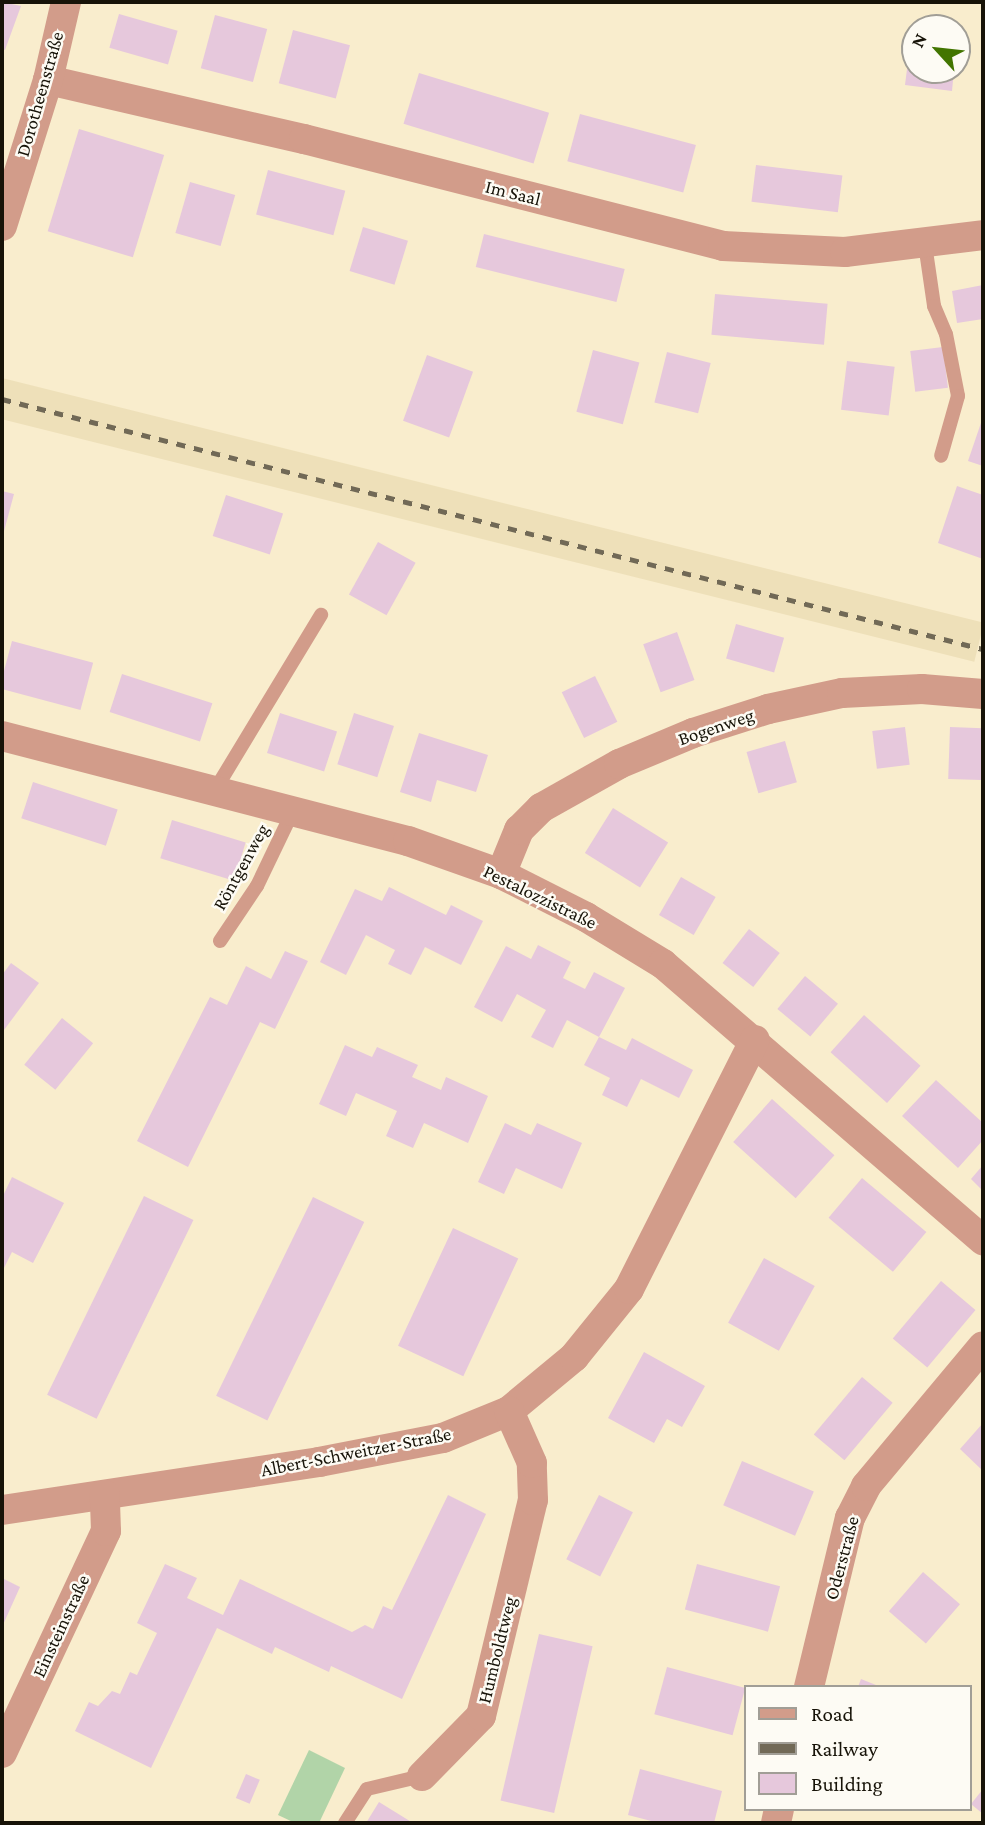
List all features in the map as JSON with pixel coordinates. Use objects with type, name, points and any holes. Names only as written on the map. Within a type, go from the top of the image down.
[{"type":"street","name":"Dorotheenstraße","points":[[2,226],[8,178],[48,80],[66,2]]},
{"type":"street","name":"Im Saal","points":[[48,80],[304,139],[723,246],[845,252],[983,235]]},
{"type":"street","name":"Bogenweg","points":[[501,874],[519,830],[541,808],[619,764],[693,733],[768,709],[842,693],[922,689],[983,694]]},
{"type":"street","name":"Pestalozzistraße","points":[[2,736],[408,841],[501,874],[586,917],[663,964],[755,1040],[983,1240]]},
{"type":"street","name":"Albert-Schweitzer-Straße","points":[[2,1510],[443,1438],[509,1411],[574,1357],[629,1289],[755,1040]]},
{"type":"street","name":"Oderstraße","points":[[810,1685],[855,1507],[866,1486],[983,1346]]},
{"type":"street","name":"Humboldtweg","points":[[422,1776],[481,1716],[533,1500],[532,1463],[509,1411]]},
{"type":"street","name":"Einsteinstraße","points":[[2,1753],[106,1531],[105,1495]]},
{"type":"lane","points":[[925,244],[934,306],[946,334],[958,396],[941,456]]},
{"type":"lane","points":[[215,790],[321,615]]},
{"type":"lane","name":"Röntgenweg","points":[[220,941],[257,886],[293,811]]},
{"type":"lane","name":"Humboldtweg","points":[[345,1823],[367,1789],[422,1776]]},
{"type":"shaded area","points":[[2,378],[983,623],[974,662],[2,419]]},
{"type":"green space","points":[[309,1750],[345,1768],[319,1823],[295,1823],[278,1815]]},
{"type":"building","points":[[2,2],[21,6],[5,50],[2,49]]},
{"type":"building","points":[[119,14],[178,31],[168,64],[109,48]]},
{"type":"building","points":[[215,15],[267,29],[253,82],[201,68]]},
{"type":"building","points":[[293,30],[350,45],[336,98],[279,83]]},
{"type":"building","points":[[419,73],[549,113],[534,163],[404,124]]},
{"type":"building","points":[[905,84],[953,84],[952,91]]},
{"type":"building","points":[[580,114],[696,145],[683,192],[567,161]]},
{"type":"building","points":[[79,129],[164,155],[133,257],[48,231]]},
{"type":"building","points":[[756,165],[842,176],[838,212],[751,202]]},
{"type":"building","points":[[268,170],[345,191],[333,235],[256,214]]},
{"type":"building","points":[[190,182],[235,195],[221,246],[175,233]]},
{"type":"building","points":[[363,227],[408,241],[394,285],[350,271]]},
{"type":"building","points":[[484,234],[625,269],[616,302],[476,267]]},
{"type":"building","points":[[983,285],[983,319],[957,323],[952,291]]},
{"type":"building","points":[[715,294],[828,304],[824,345],[711,335]]},
{"type":"building","points":[[943,347],[948,388],[915,392],[910,351]]},
{"type":"building","points":[[593,350],[639,362],[623,424],[576,412]]},
{"type":"building","points":[[667,352],[711,363],[698,413],[654,402]]},
{"type":"building","points":[[427,355],[473,372],[449,438],[403,421]]},
{"type":"building","points":[[847,361],[895,367],[889,415],[841,410]]},
{"type":"building","points":[[983,417],[983,466],[968,461]]},
{"type":"building","points":[[957,486],[983,495],[983,559],[938,543]]},
{"type":"building","points":[[2,491],[14,494],[3,535],[2,534]]},
{"type":"building","points":[[226,495],[283,514],[270,554],[213,536]]},
{"type":"building","points":[[378,542],[416,563],[387,615],[349,594]]},
{"type":"building","points":[[736,624],[784,638],[774,672],[726,659]]},
{"type":"building","points":[[677,632],[694,680],[661,692],[643,644]]},
{"type":"building","points":[[12,641],[93,663],[80,710],[2,689],[2,678]]},
{"type":"building","points":[[122,674],[212,703],[200,741],[110,712]]},
{"type":"building","points":[[595,676],[617,722],[584,738],[562,692]]},
{"type":"building","points":[[280,713],[337,732],[324,771],[267,753]]},
{"type":"building","points":[[354,713],[394,726],[377,777],[337,764]]},
{"type":"building","points":[[905,727],[910,765],[877,769],[872,731]]},
{"type":"building","points":[[950,727],[983,728],[981,780],[948,779]]},
{"type":"building","points":[[419,733],[488,755],[476,792],[437,780],[431,802],[400,792]]},
{"type":"building","points":[[785,741],[797,782],[758,793],[747,752]]},
{"type":"building","points":[[33,782],[118,810],[106,846],[21,818]]},
{"type":"building","points":[[613,808],[668,842],[640,887],[585,853]]},
{"type":"building","points":[[172,820],[246,843],[234,881],[160,858]]},
{"type":"building","points":[[681,877],[716,897],[694,935],[659,915]]},
{"type":"building","points":[[389,887],[446,915],[451,905],[483,921],[461,965],[425,947],[411,975],[388,964],[395,950],[366,935],[346,975],[320,962],[355,889],[382,901]]},
{"type":"building","points":[[749,929],[780,953],[753,987],[723,963]]},
{"type":"building","points":[[538,945],[571,962],[563,978],[585,989],[594,972],[625,988],[599,1037],[567,1020],[553,1048],[531,1037],[546,1010],[517,994],[502,1022],[474,1007],[506,946],[531,959]]},
{"type":"building","points":[[285,951],[308,961],[275,1029],[260,1022],[188,1167],[137,1141],[210,997],[227,1005],[246,966],[271,979]]},
{"type":"building","points":[[11,963],[39,983],[4,1030],[2,975]]},
{"type":"building","points":[[805,976],[838,1004],[810,1037],[777,1009]]},
{"type":"building","points":[[864,1015],[920,1066],[887,1103],[831,1052]]},
{"type":"building","points":[[62,1018],[93,1043],[55,1090],[24,1065]]},
{"type":"building","points":[[599,1037],[626,1050],[632,1038],[693,1070],[679,1098],[641,1079],[627,1107],[602,1095],[610,1078],[584,1065]]},
{"type":"building","points":[[345,1045],[372,1057],[377,1047],[418,1065],[412,1077],[441,1090],[446,1077],[488,1096],[468,1143],[424,1123],[413,1148],[386,1136],[397,1111],[356,1093],[346,1116],[319,1104]]},
{"type":"building","points":[[936,1080],[983,1123],[983,1140],[958,1168],[902,1116]]},
{"type":"building","points":[[772,1099],[834,1155],[796,1198],[733,1142]]},
{"type":"building","points":[[505,1123],[531,1135],[537,1123],[582,1143],[562,1189],[516,1168],[504,1194],[478,1182]]},
{"type":"building","points":[[983,1165],[983,1191],[971,1179]]},
{"type":"building","points":[[12,1177],[64,1203],[33,1263],[12,1252],[2,1272],[2,1198]]},
{"type":"building","points":[[862,1178],[926,1232],[893,1272],[829,1218]]},
{"type":"building","points":[[144,1196],[193,1220],[97,1419],[47,1395]]},
{"type":"building","points":[[313,1197],[364,1222],[267,1421],[216,1396]]},
{"type":"building","points":[[453,1228],[518,1258],[463,1376],[398,1346]]},
{"type":"building","points":[[764,1258],[815,1286],[779,1351],[728,1323]]},
{"type":"building","points":[[941,1281],[975,1310],[927,1367],[893,1338]]},
{"type":"building","points":[[644,1352],[705,1386],[682,1427],[667,1419],[654,1443],[608,1418]]},
{"type":"building","points":[[862,1377],[893,1403],[844,1460],[814,1434]]},
{"type":"building","points":[[983,1423],[983,1471],[960,1449]]},
{"type":"building","points":[[742,1461],[814,1491],[795,1536],[723,1505]]},
{"type":"building","points":[[448,1495],[486,1514],[402,1699],[331,1666],[329,1672],[275,1647],[272,1654],[217,1628],[151,1768],[75,1731],[89,1702],[98,1706],[112,1691],[120,1694],[130,1672],[137,1675],[157,1633],[137,1623],[165,1564],[197,1578],[187,1598],[223,1615],[240,1579],[352,1632],[365,1625],[373,1629],[383,1606],[392,1610]]},
{"type":"building","points":[[599,1495],[633,1512],[600,1576],[566,1559]]},
{"type":"building","points":[[697,1564],[780,1586],[768,1632],[685,1609]]},
{"type":"building","points":[[923,1572],[960,1604],[926,1643],[889,1611]]},
{"type":"building","points":[[2,1578],[20,1587],[2,1627]]},
{"type":"building","points":[[539,1634],[593,1646],[554,1813],[501,1801]]},
{"type":"building","points":[[667,1667],[744,1688],[733,1735],[654,1714]]},
{"type":"building","points":[[861,1679],[876,1685],[859,1685]]},
{"type":"building","points":[[640,1769],[722,1791],[714,1823],[659,1823],[628,1815]]},
{"type":"building","points":[[246,1774],[260,1780],[250,1804],[236,1798]]},
{"type":"building","points":[[983,1789],[983,1814],[971,1804]]},
{"type":"building","points":[[379,1802],[413,1823],[366,1823]]},
{"type":"railway","points":[[2,399],[983,649]]}]
